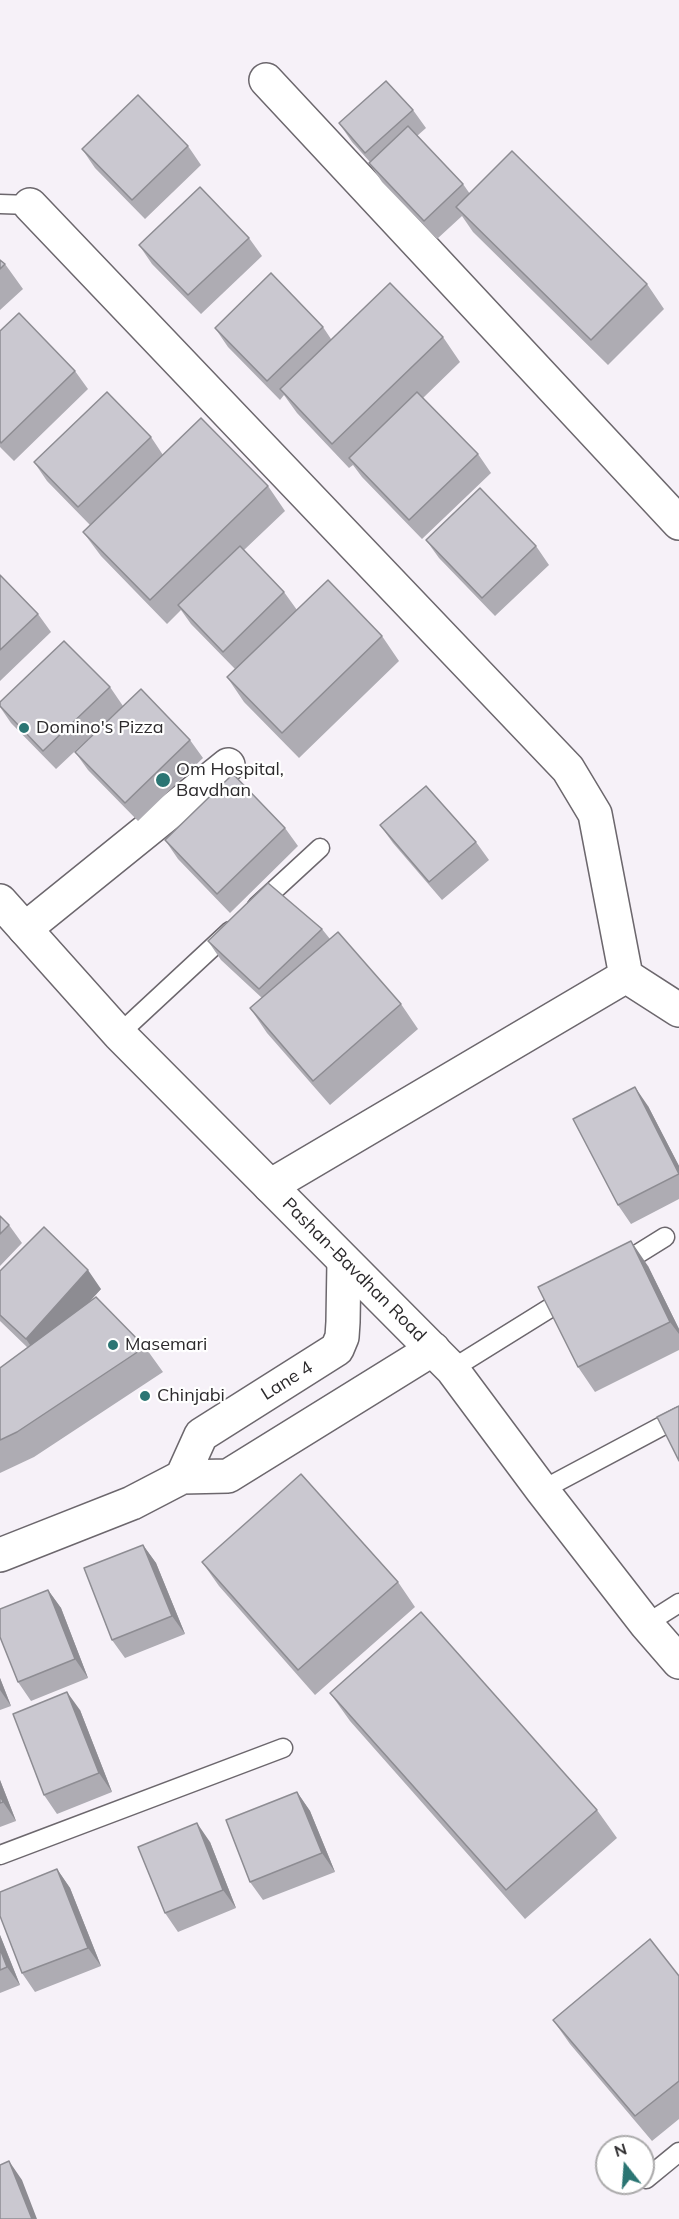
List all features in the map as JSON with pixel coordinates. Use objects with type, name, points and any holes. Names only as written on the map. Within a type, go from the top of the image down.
[{"type":"street","points":[[266,80],[679,523]]},
{"type":"street","points":[[15,205],[568,769],[595,814],[626,976],[679,1010]]},
{"type":"street","points":[[25,929],[228,765]]},
{"type":"street","name":"Pashan-Bavdhan Road","points":[[0,902],[119,1034],[442,1359],[646,1624],[679,1662]]},
{"type":"street","points":[[270,1186],[626,976]]},
{"type":"street","name":"Lane 4","points":[[182,1477],[201,1435],[337,1349],[342,1337],[344,1261]]},
{"type":"street","points":[[0,1555],[132,1503],[182,1477],[228,1476],[442,1359]]},
{"type":"lane","points":[[119,1034],[320,848]]},
{"type":"lane","points":[[607,1273],[665,1237]]},
{"type":"lane","points":[[442,1359],[588,1285]]},
{"type":"lane","points":[[542,1490],[679,1417]]},
{"type":"lane","points":[[646,1624],[679,1604]]},
{"type":"lane","points":[[0,1855],[283,1748]]},
{"type":"lane","points":[[655,2172],[679,2152]]},
{"type":"building","points":[[386,81],[413,110],[365,153],[339,123]]},
{"type":"building","points":[[138,95],[188,146],[132,200],[82,149]]},
{"type":"building","points":[[408,126],[463,184],[424,221],[369,163]]},
{"type":"building","points":[[512,151],[647,284],[591,340],[456,207]]},
{"type":"building","points":[[200,187],[249,238],[188,295],[139,245]]},
{"type":"building","points":[[271,273],[323,327],[267,381],[215,328]]},
{"type":"building","points":[[390,283],[443,337],[332,444],[280,389]]},
{"type":"building","points":[[19,313],[75,371],[1,443],[0,331]]},
{"type":"building","points":[[107,392],[151,437],[78,507],[34,462]]},
{"type":"building","points":[[417,392],[478,454],[409,520],[349,458]]},
{"type":"building","points":[[201,418],[268,486],[150,600],[83,532]]},
{"type":"building","points":[[480,488],[536,546],[482,598],[426,540]]},
{"type":"building","points":[[240,546],[284,592],[223,652],[178,605]]},
{"type":"building","points":[[0,575],[38,614],[0,650]]},
{"type":"building","points":[[328,580],[382,636],[282,733],[227,677]]},
{"type":"building","points":[[64,641],[110,687],[43,751],[0,706],[0,702]]},
{"type":"building","points":[[141,689],[190,740],[125,803],[75,752]]},
{"type":"building","points":[[233,774],[285,828],[217,894],[165,840]]},
{"type":"building","points":[[426,786],[476,842],[429,882],[380,825]]},
{"type":"building","points":[[268,883],[322,929],[259,989],[208,941]]},
{"type":"building","points":[[338,932],[401,1004],[313,1081],[250,1008]]},
{"type":"building","points":[[635,1087],[679,1174],[618,1205],[573,1119]]},
{"type":"building","points":[[0,1216],[9,1225],[0,1234]]},
{"type":"building","points":[[44,1227],[88,1270],[26,1339],[0,1315],[0,1271]]},
{"type":"building","points":[[631,1241],[670,1322],[578,1367],[538,1287]]},
{"type":"building","points":[[96,1297],[145,1347],[17,1432],[0,1440],[0,1368]]},
{"type":"building","points":[[679,1406],[679,1461],[657,1417]]},
{"type":"building","points":[[301,1474],[398,1582],[298,1670],[202,1562]]},
{"type":"building","points":[[143,1545],[172,1616],[112,1640],[84,1568]]},
{"type":"building","points":[[48,1590],[75,1659],[18,1682],[0,1637],[0,1609]]},
{"type":"building","points":[[421,1612],[597,1810],[506,1890],[330,1693]]},
{"type":"building","points":[[67,1692],[99,1773],[44,1795],[13,1714]]},
{"type":"building","points":[[297,1792],[322,1853],[250,1882],[226,1820]]},
{"type":"building","points":[[197,1823],[223,1890],[165,1913],[138,1847]]},
{"type":"building","points":[[57,1869],[88,1948],[22,1973],[0,1916],[0,1892]]},
{"type":"building","points":[[650,1939],[679,1976],[679,2081],[635,2116],[553,2020]]},
{"type":"building","points":[[0,1949],[7,1967],[0,1970]]},
{"type":"building","points":[[9,2161],[32,2219],[0,2219],[0,2165]]},
{"type":"place","name":"Domino's Pizza","points":[[24,728]]},
{"type":"place","name":"Om Hospital, Bavdhan","points":[[163,780]]},
{"type":"place","name":"Masemari","points":[[113,1345]]},
{"type":"place","name":"Chinjabi","points":[[145,1396]]}]
